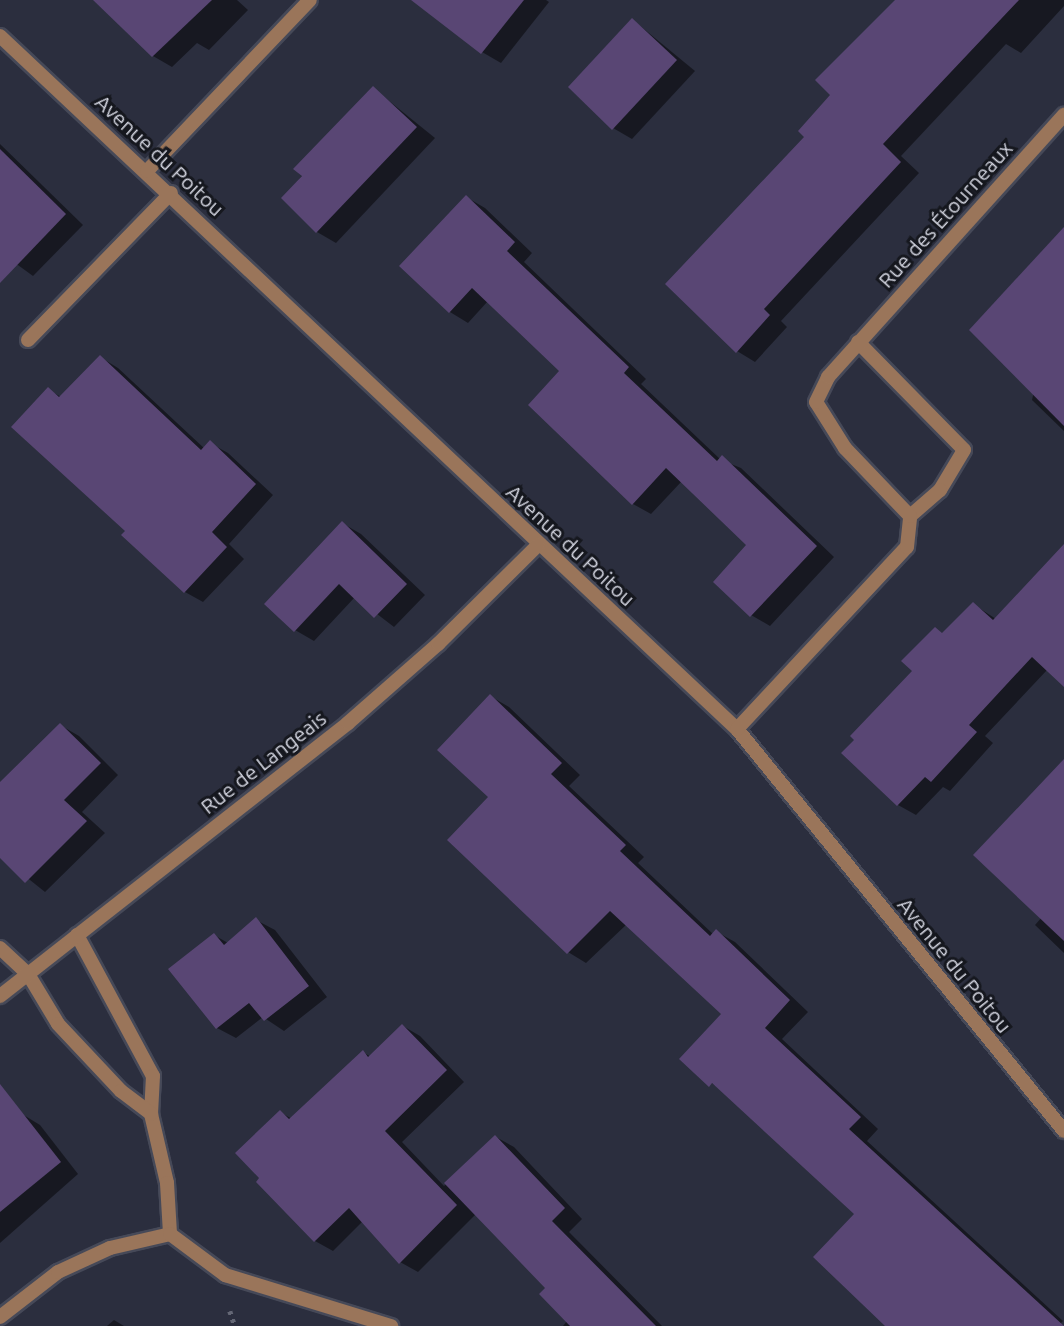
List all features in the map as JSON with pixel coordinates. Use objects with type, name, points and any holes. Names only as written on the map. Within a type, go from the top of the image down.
[{"type":"street","points":[[147,171],[310,0]]},
{"type":"street","name":"Avenue du Poitou","points":[[0,36],[171,193],[538,545],[737,729],[1064,1131]]},
{"type":"street","name":"Rue des Étourneaux","points":[[910,516],[845,448],[816,402],[828,377],[858,342],[1064,115]]},
{"type":"street","points":[[28,340],[171,193]]},
{"type":"street","points":[[737,729],[907,547],[910,516],[940,490],[964,450],[858,342]]},
{"type":"street","name":"Rue de Langeais","points":[[0,996],[348,723],[438,645],[538,545]]},
{"type":"street","points":[[77,935],[153,1076],[151,1114],[167,1183],[170,1234]]},
{"type":"street","points":[[0,948],[28,974],[58,1024],[121,1091],[151,1114]]},
{"type":"street","points":[[0,1317],[58,1272],[110,1248],[170,1234],[225,1275],[391,1326]]},
{"type":"building","points":[[93,0],[212,0],[152,57]]},
{"type":"building","points":[[411,0],[524,0],[481,54]]},
{"type":"building","points":[[895,0],[1019,0],[883,144],[901,162],[764,309],[770,315],[736,353],[665,284],[804,137],[798,131],[830,95],[815,80]]},
{"type":"building","points":[[632,18],[677,60],[612,130],[568,87]]},
{"type":"building","points":[[373,86],[417,127],[316,233],[281,198],[302,176],[293,169]]},
{"type":"building","points":[[0,149],[66,214],[0,283]]},
{"type":"building","points":[[466,195],[515,242],[507,251],[629,367],[624,373],[717,461],[722,455],[817,546],[750,617],[713,582],[746,545],[666,468],[632,505],[528,405],[559,371],[472,288],[449,313],[399,266]]},
{"type":"building","points":[[1064,227],[1064,426],[969,330]]},
{"type":"building","points":[[100,355],[201,450],[210,440],[256,484],[212,532],[227,547],[184,593],[121,535],[125,531],[11,427],[48,387],[59,397]]},
{"type":"building","points":[[342,521],[407,584],[374,618],[339,584],[294,632],[264,604]]},
{"type":"building","points":[[1064,544],[1064,687],[1032,657],[969,725],[977,732],[931,782],[925,777],[897,806],[841,753],[854,740],[850,736],[912,671],[901,661],[935,627],[942,633],[973,602],[993,620]]},
{"type":"building","points":[[490,694],[562,763],[551,774],[626,845],[620,851],[710,936],[716,929],[790,1000],[765,1028],[861,1117],[849,1129],[1064,1326],[885,1326],[813,1257],[854,1214],[712,1083],[709,1087],[679,1059],[721,1014],[610,911],[567,954],[447,840],[488,797],[437,750]]},
{"type":"building","points":[[60,723],[101,763],[64,800],[87,821],[25,883],[0,858],[0,782]]},
{"type":"building","points":[[1064,759],[1064,941],[973,855]]},
{"type":"building","points":[[256,917],[309,986],[264,1021],[249,1003],[216,1029],[168,969],[214,933],[224,945]]},
{"type":"building","points":[[402,1024],[447,1070],[385,1131],[457,1205],[399,1264],[349,1208],[314,1242],[256,1182],[259,1178],[235,1153],[280,1110],[289,1119],[363,1050],[368,1057]]},
{"type":"building","points":[[0,1084],[61,1162],[0,1212]]},
{"type":"building","points":[[495,1135],[565,1208],[552,1221],[656,1326],[570,1326],[539,1294],[545,1288],[444,1183]]}]
